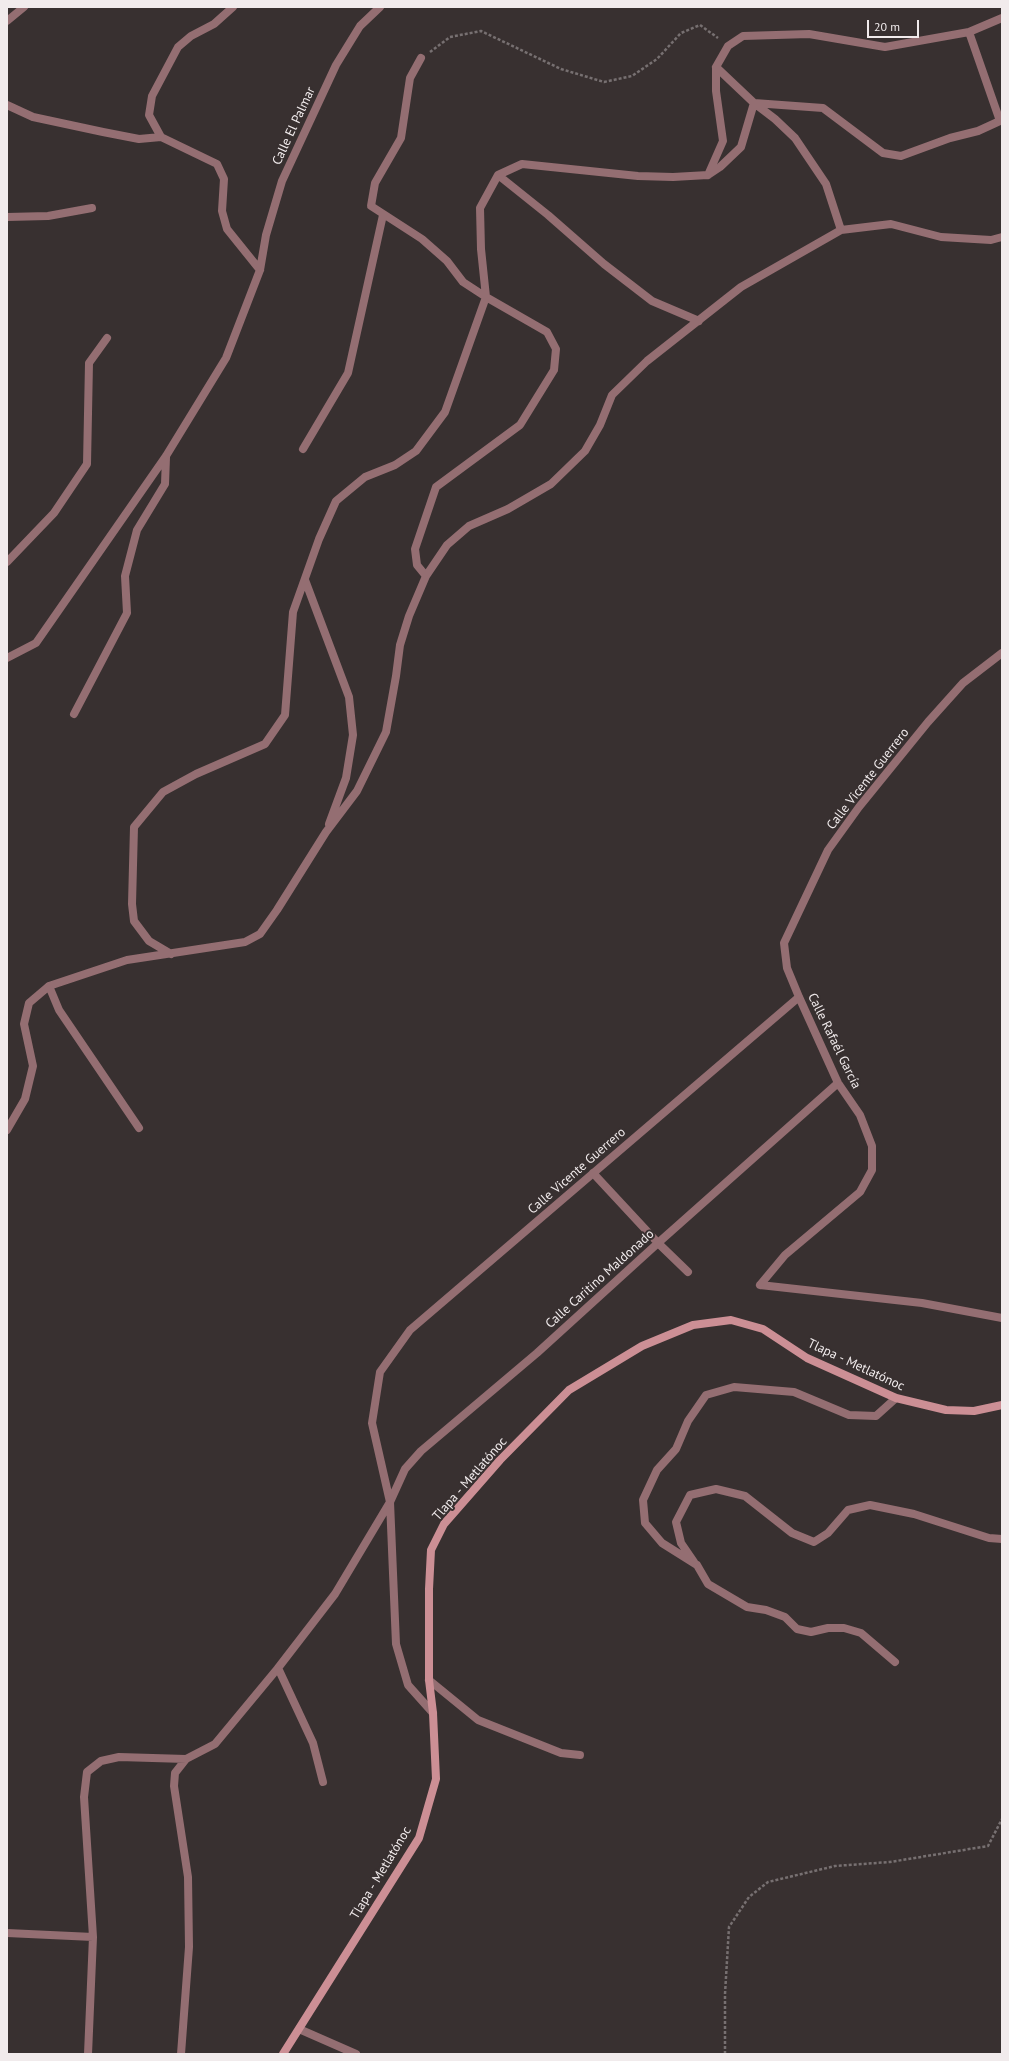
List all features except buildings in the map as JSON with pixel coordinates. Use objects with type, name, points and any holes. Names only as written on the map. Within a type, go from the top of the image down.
[{"type":"main road","name":"Tlapa - Metlatónoc","points":[[283,2054],[419,1838],[436,1779],[433,1713],[429,1680],[429,1589],[431,1550],[444,1524],[500,1460],[569,1390],[642,1346],[693,1325],[731,1320],[763,1329],[807,1358],[896,1398],[946,1410],[974,1411],[1002,1405]]},
{"type":"street","points":[[7,21],[24,7]]},
{"type":"street","points":[[161,137],[149,115],[152,96],[178,47],[191,36],[214,24],[231,11],[233,7]]},
{"type":"street","name":"Calle El Palmar","points":[[7,658],[36,643],[166,456],[226,358],[260,270],[266,235],[285,175],[336,65],[360,26],[380,7]]},
{"type":"street","points":[[708,175],[723,141],[716,91],[716,67],[728,46],[743,36],[809,34],[885,47],[969,32],[1002,18]]},
{"type":"street","points":[[754,103],[823,108],[883,153],[901,156],[950,138],[978,131],[1001,121],[969,32]]},
{"type":"street","points":[[421,58],[410,78],[401,138],[375,183],[371,206],[422,239],[447,261],[463,282],[486,298],[547,332],[556,350],[554,370],[520,425],[436,487],[415,549],[417,565],[426,576]]},
{"type":"street","points":[[716,67],[754,103],[775,119],[795,138],[826,184],[840,230]]},
{"type":"street","points":[[171,954],[149,941],[134,921],[132,904],[134,827],[163,792],[196,774],[265,744],[285,715],[293,612],[319,539],[336,501],[365,477],[395,465],[416,451],[445,412],[486,298],[481,249],[480,208],[498,175],[522,164],[638,176],[673,177],[708,175],[720,168],[741,147],[754,103]]},
{"type":"street","points":[[7,105],[33,117],[88,129],[139,139],[161,137],[217,164],[224,179],[222,211],[227,229],[260,270]]},
{"type":"street","points":[[498,175],[548,215],[604,264],[652,301],[698,321]]},
{"type":"street","points":[[7,217],[48,216],[92,208]]},
{"type":"street","points":[[303,449],[348,373],[383,215]]},
{"type":"street","points":[[7,1130],[25,1099],[33,1066],[24,1024],[29,1003],[49,986],[127,960],[245,942],[260,934],[278,910],[326,832],[357,792],[386,732],[400,645],[409,616],[426,576],[447,545],[469,526],[508,509],[551,484],[585,451],[600,425],[612,395],[647,361],[741,288],[840,230],[891,224],[941,237],[991,240],[1002,237]]},
{"type":"street","points":[[7,562],[54,513],[87,464],[89,363],[107,338]]},
{"type":"street","points":[[74,714],[127,613],[125,576],[137,530],[165,484],[166,456]]},
{"type":"street","points":[[305,580],[349,697],[353,735],[346,778],[326,832]]},
{"type":"street","name":"Calle Vicente Guerrero","points":[[784,943],[828,850],[859,807],[928,722],[963,682],[1002,653]]},
{"type":"street","name":"Calle Rafaél García","points":[[784,943],[787,968],[799,997],[838,1083],[860,1115],[872,1146],[872,1170],[860,1192],[785,1255],[760,1285],[922,1303],[1002,1318]]},
{"type":"street","points":[[49,986],[59,1010],[139,1128]]},
{"type":"street","name":"Calle Vicente Guerrero","points":[[390,1502],[372,1423],[380,1372],[410,1330],[799,997]]},
{"type":"street","name":"Calle Caritino Maldonado","points":[[186,1759],[215,1744],[278,1668],[335,1594],[390,1502],[405,1469],[421,1451],[537,1353],[658,1242],[838,1083]]},
{"type":"street","points":[[593,1173],[688,1272]]},
{"type":"street","points":[[697,1565],[662,1543],[645,1523],[643,1500],[657,1470],[676,1449],[688,1421],[706,1395],[734,1387],[794,1392],[849,1415],[876,1416],[896,1398]]},
{"type":"street","points":[[895,1662],[860,1633],[844,1628],[828,1628],[811,1632],[797,1629],[784,1617],[766,1610],[747,1607],[708,1584],[697,1565],[681,1543],[676,1522],[690,1495],[716,1489],[744,1496],[792,1533],[814,1542],[828,1533],[848,1510],[870,1505],[914,1514],[989,1538],[1002,1539]]},
{"type":"street","points":[[390,1502],[396,1644],[408,1685],[433,1713]]},
{"type":"street","points":[[278,1668],[313,1743],[323,1782]]},
{"type":"street","points":[[429,1680],[478,1720],[561,1753],[580,1755]]},
{"type":"street","points":[[88,2054],[93,1937],[84,1797],[87,1772],[101,1761],[119,1757],[186,1759]]},
{"type":"street","points":[[181,2054],[189,1947],[188,1877],[174,1786],[175,1772],[186,1759]]},
{"type":"street","points":[[7,1933],[93,1937]]},
{"type":"street","points":[[299,2029],[356,2054]]},
{"type":"path","points":[[421,58],[450,37],[481,31],[508,42],[561,69],[604,82],[632,76],[657,59],[681,33],[700,25],[728,46]]},
{"type":"path","points":[[725,2054],[724,1994],[729,1927],[749,1897],[768,1882],[835,1866],[890,1862],[988,1846],[1002,1819]]}]
